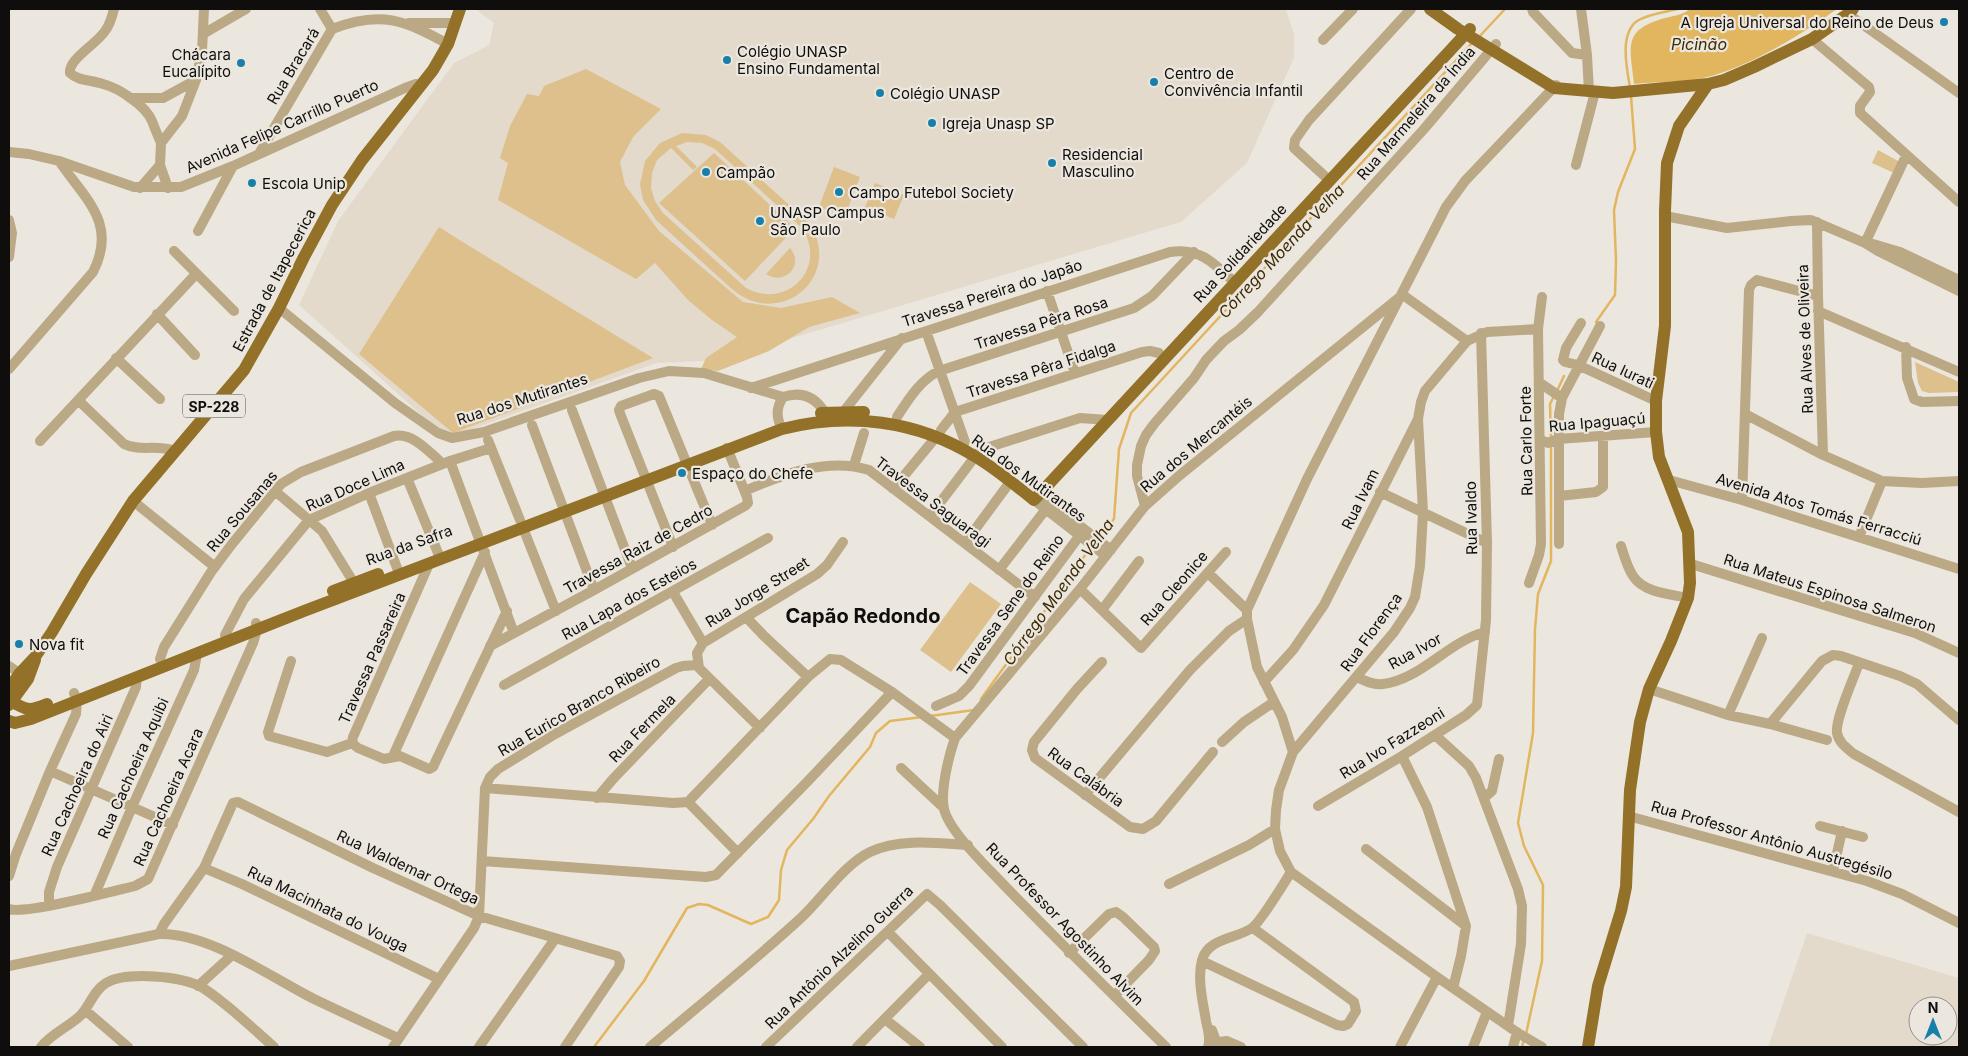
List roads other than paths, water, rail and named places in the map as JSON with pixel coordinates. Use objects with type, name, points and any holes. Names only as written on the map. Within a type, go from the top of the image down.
[{"type":"main road","points":[[1430,9],[1491,45],[1530,65],[1559,87],[1613,93],[1708,84],[1724,80],[1812,39],[1850,12]]},
{"type":"main road","points":[[1441,9],[1468,31]]},
{"type":"main road","name":"Estrada de Itapecerica","points":[[9,699],[19,672],[36,657],[133,501],[244,370],[341,190],[362,160],[433,70],[448,44],[460,17]]},
{"type":"main road","name":"Rua Solidariedade","points":[[1033,495],[1327,178],[1468,31]]},
{"type":"main road","points":[[1588,1047],[1598,986],[1621,911],[1626,888],[1628,816],[1635,746],[1649,689],[1688,598],[1691,564],[1690,544],[1686,524],[1659,457],[1656,432],[1656,401],[1664,334],[1665,182],[1670,152],[1679,126],[1708,84]]},
{"type":"main road","points":[[1686,86],[1694,92],[1695,102]]},
{"type":"main road","name":"Rua Solidariedade","points":[[1103,419],[1159,353],[1232,280]]},
{"type":"main road","name":"Rua dos Mutirantes","points":[[825,413],[873,413],[897,417],[965,442],[1010,482],[1033,495]]},
{"type":"main road","name":"Rua da Safra","points":[[11,724],[31,719],[76,696],[160,659],[225,635],[256,627],[482,544],[521,524],[780,425],[825,413]]},
{"type":"main road","name":"Rua dos Mutirantes","points":[[780,425],[864,420],[938,433],[978,453],[1033,495]]},
{"type":"main road","name":"Rua da Safra","points":[[685,461],[727,448],[780,425]]},
{"type":"main road","name":"Rua da Safra","points":[[9,699],[23,709],[33,710],[137,678],[197,654],[354,583],[438,553],[482,544]]},
{"type":"street","points":[[114,9],[105,32],[75,59],[69,70],[74,77],[118,89],[145,110],[161,143],[160,165],[168,188]]},
{"type":"street","points":[[161,143],[182,116],[196,80],[200,63],[204,9]]},
{"type":"street","points":[[203,34],[246,9]]},
{"type":"street","points":[[320,9],[332,30]]},
{"type":"street","points":[[383,9],[388,19]]},
{"type":"street","points":[[1323,40],[1353,9]]},
{"type":"street","points":[[1327,178],[1294,148],[1295,140],[1309,120],[1411,9]]},
{"type":"street","points":[[1532,9],[1572,54],[1587,54]]},
{"type":"street","points":[[1576,165],[1592,92],[1581,9]]},
{"type":"street","points":[[1850,12],[1959,93]]},
{"type":"street","name":"Rua Bracará","points":[[400,23],[460,17]]},
{"type":"street","name":"Rua Bracará","points":[[260,152],[332,30],[360,20],[388,19],[448,44]]},
{"type":"street","points":[[1812,39],[1870,87],[1870,94],[1860,106],[1860,113],[1959,202]]},
{"type":"street","name":"Rua Marmeleira da Índia","points":[[1145,506],[1137,476],[1137,465],[1141,446],[1154,424],[1206,360],[1224,341],[1258,312],[1424,129],[1491,45]]},
{"type":"street","points":[[129,98],[151,100],[163,98],[196,80]]},
{"type":"street","name":"Avenida Felipe Carrillo Puerto","points":[[9,152],[30,154],[58,161],[82,168],[121,184],[140,188],[181,187],[233,166],[260,152],[405,88],[416,84],[421,86]]},
{"type":"street","points":[[1085,796],[1190,670],[1247,615],[1307,479],[1403,295],[1446,207],[1465,180],[1559,87]]},
{"type":"street","points":[[1865,243],[1906,156]]},
{"type":"street","points":[[9,369],[93,272],[102,253],[102,227],[97,214],[58,161]]},
{"type":"street","points":[[140,188],[160,165]]},
{"type":"street","points":[[198,231],[233,166]]},
{"type":"street","points":[[1665,216],[1727,228],[1801,220],[1817,222],[1865,243],[1959,291]]},
{"type":"street","points":[[9,220],[12,233],[9,257]]},
{"type":"street","name":"Rua Alves de Oliveira","points":[[1817,222],[1818,311],[1824,455]]},
{"type":"street","points":[[1865,243],[1900,252],[1959,280]]},
{"type":"street","name":"Travessa Pereira do Japão","points":[[751,388],[1155,255],[1176,250],[1194,252]]},
{"type":"street","points":[[174,251],[234,311]]},
{"type":"street","points":[[1194,252],[1210,261],[1232,280]]},
{"type":"street","name":"Travessa Pêra Rosa","points":[[897,417],[918,387],[939,371],[1127,312],[1144,302],[1194,252]]},
{"type":"street","points":[[40,441],[196,274]]},
{"type":"street","points":[[1742,500],[1748,295],[1751,285],[1757,280],[1818,296]]},
{"type":"street","points":[[1047,291],[1075,373]]},
{"type":"street","points":[[1403,295],[1467,341]]},
{"type":"street","name":"Rua dos Mercantéis","points":[[954,738],[1080,589],[1106,551],[1145,506],[1180,475],[1403,295]]},
{"type":"street","name":"Rua Carlo Forte","points":[[1529,583],[1541,544],[1544,386],[1538,329],[1542,297]]},
{"type":"street","name":"Rua dos Mutirantes","points":[[279,308],[395,403],[438,433],[452,438],[484,432],[654,373],[683,370],[704,373],[783,397],[791,394],[807,396],[815,400],[825,413]]},
{"type":"street","points":[[1818,311],[1959,372]]},
{"type":"street","points":[[157,314],[195,355]]},
{"type":"street","points":[[1578,365],[1565,362],[1563,357],[1581,323]]},
{"type":"street","points":[[1559,544],[1556,440],[1561,397],[1600,326]]},
{"type":"street","points":[[1481,333],[1538,329]]},
{"type":"street","points":[[926,331],[965,442]]},
{"type":"street","name":"Rua Ivam","points":[[1264,682],[1294,650],[1324,605],[1418,419],[1420,402],[1425,391],[1467,341],[1481,333]]},
{"type":"street","name":"Rua Ivaldo","points":[[1478,701],[1485,632],[1487,544],[1481,333]]},
{"type":"street","points":[[844,412],[902,338]]},
{"type":"street","points":[[1906,348],[1907,378],[1914,399],[1922,402],[1959,401]]},
{"type":"street","name":"Travessa Pêra Fidalga","points":[[893,489],[955,412],[1142,352],[1159,353]]},
{"type":"street","points":[[116,358],[160,399]]},
{"type":"street","name":"Rua Iurati","points":[[1578,365],[1656,401]]},
{"type":"street","points":[[1544,386],[1561,397]]},
{"type":"street","points":[[672,547],[619,410],[623,405],[658,394],[712,525]]},
{"type":"street","points":[[780,425],[777,408],[783,397]]},
{"type":"street","points":[[78,400],[124,444],[134,448],[166,447],[175,451]]},
{"type":"street","points":[[572,410],[632,568]]},
{"type":"street","points":[[1745,414],[1824,455],[1882,481],[1922,483],[1959,481]]},
{"type":"street","points":[[930,516],[978,453],[1080,418],[1103,419]]},
{"type":"street","name":"Rua Florença","points":[[1292,752],[1357,678],[1410,608],[1418,584],[1423,512],[1418,419]]},
{"type":"street","points":[[532,425],[594,590]]},
{"type":"street","name":"Rua Ipaguaçú","points":[[1542,441],[1656,432]]},
{"type":"street","points":[[854,465],[864,433]]},
{"type":"street","name":"Rua Sousanas","points":[[160,659],[164,647],[215,567],[281,484],[294,475],[399,435],[405,435],[447,463]]},
{"type":"street","points":[[1559,496],[1596,492],[1603,487],[1603,436]]},
{"type":"street","name":"Rua Doce Lima","points":[[225,635],[244,599],[309,520],[369,493],[490,444],[556,611]]},
{"type":"street","points":[[727,448],[745,492]]},
{"type":"street","points":[[447,463],[482,544],[514,633]]},
{"type":"street","name":"Travessa Saguaragi","points":[[745,492],[795,472],[817,467],[854,465],[870,470],[1035,597]]},
{"type":"street","points":[[407,478],[438,553]]},
{"type":"street","name":"Avenida Atos Tomás Ferracciú","points":[[1669,480],[1742,500],[1957,566]]},
{"type":"street","points":[[1859,536],[1882,481]]},
{"type":"street","points":[[965,544],[1010,482]]},
{"type":"street","points":[[275,491],[328,538],[354,583]]},
{"type":"street","name":"Travessa Raiz de Cedro","points":[[490,646],[747,505],[748,499],[745,492]]},
{"type":"street","points":[[1380,492],[1487,544]]},
{"type":"street","points":[[369,493],[397,568]]},
{"type":"street","name":"Rua dos Mutirantes","points":[[1033,495],[1046,509],[1106,551]]},
{"type":"street","name":"Rua dos Mutirantes","points":[[1033,495],[1082,534]]},
{"type":"street","points":[[133,501],[215,567]]},
{"type":"street","points":[[999,570],[1046,509]]},
{"type":"street","name":"Travessa Sene do Reino","points":[[936,706],[963,693],[1082,534]]},
{"type":"street","name":"Rua Lapa dos Esteios","points":[[504,685],[768,538]]},
{"type":"street","name":"Rua Jorge Street","points":[[703,643],[817,574],[827,565],[843,542]]},
{"type":"street","points":[[393,756],[482,544]]},
{"type":"street","points":[[1621,546],[1631,574],[1641,585],[1652,590],[1688,598]]},
{"type":"street","name":"Rua Cleonice","points":[[1080,589],[1141,648],[1226,552]]},
{"type":"street","points":[[1102,610],[1139,561]]},
{"type":"street","name":"Travessa Passareira","points":[[429,564],[353,736],[352,743],[358,748],[384,759],[400,756],[429,769],[433,768],[506,611]]},
{"type":"street","name":"Rua Mateus Espinosa Salmeron","points":[[1691,564],[1915,633],[1959,653]]},
{"type":"street","points":[[1208,572],[1247,615],[1255,660],[1282,717],[1292,752],[1279,790],[1275,829],[1280,851],[1291,872],[1517,1033],[1542,1047]]},
{"type":"street","points":[[673,592],[703,643],[697,653],[697,665],[760,728]]},
{"type":"street","points":[[746,617],[808,677]]},
{"type":"street","name":"Rua Cachoeira Acara","points":[[9,909],[17,911],[49,906],[135,886],[148,879],[253,643],[256,627]]},
{"type":"street","name":"Rua Ivor","points":[[1357,678],[1376,684],[1392,682],[1413,672],[1470,637],[1485,632]]},
{"type":"street","points":[[1728,715],[1762,638]]},
{"type":"street","name":"Rua Cachoeira Aquibi","points":[[95,894],[132,806],[191,676],[197,654]]},
{"type":"street","points":[[1770,724],[1826,657],[1834,655],[1912,681],[1959,720]]},
{"type":"street","points":[[9,966],[159,934],[194,938],[396,1043],[474,928],[480,916],[485,788],[597,798],[673,803],[688,802],[808,677],[830,659],[841,660],[892,692],[954,738],[946,777],[943,807]]},
{"type":"street","points":[[292,661],[268,732],[269,736],[327,752],[352,743]]},
{"type":"street","name":"Rua Calábria","points":[[1102,662],[1060,709],[1034,742],[1032,750],[1035,758],[1130,827],[1143,829],[1149,827],[1213,752]]},
{"type":"street","points":[[1859,662],[1839,721],[1837,732],[1842,743],[1854,754],[1959,812]]},
{"type":"street","name":"Rua Eurico Branco Ribeiro","points":[[485,788],[490,778],[498,769],[555,734],[680,666],[697,665]]},
{"type":"street","name":"Rua Cachoeira do Airi","points":[[49,906],[50,892],[55,873],[136,688],[137,678]]},
{"type":"street","name":"Rua Fermela","points":[[597,798],[709,679]]},
{"type":"street","points":[[1649,689],[1728,715],[1770,724],[1827,740]]},
{"type":"street","points":[[482,861],[706,876],[719,873],[892,692]]},
{"type":"street","points":[[9,876],[50,771],[76,714],[76,696]]},
{"type":"street","name":"Rua Ivo Fazzeoni","points":[[1318,806],[1466,715],[1475,707],[1478,701]]},
{"type":"street","points":[[1222,742],[1244,722],[1274,702]]},
{"type":"street","points":[[1435,735],[1468,766],[1476,778],[1518,889],[1522,906],[1521,944],[1508,1026]]},
{"type":"street","points":[[1402,756],[1427,806],[1466,926],[1453,988]]},
{"type":"street","points":[[1484,798],[1492,791],[1499,759]]},
{"type":"street","points":[[901,768],[943,807],[950,822],[968,845]]},
{"type":"street","points":[[50,771],[173,824]]},
{"type":"street","name":"Rua Waldemar Ortega","points":[[159,934],[164,924],[204,868],[233,803],[237,802],[381,872],[480,916],[617,956],[620,961],[619,966],[565,1047]]},
{"type":"street","points":[[688,802],[738,853]]},
{"type":"street","name":"Rua Professor Antônio Austregésilo","points":[[1628,816],[1886,887],[1959,923]]},
{"type":"street","points":[[1820,826],[1863,837]]},
{"type":"street","points":[[1169,884],[1249,846],[1275,829]]},
{"type":"street","points":[[1833,871],[1842,832]]},
{"type":"street","name":"Rua Professor Agostinho Alvim","points":[[650,1047],[775,942],[813,907],[860,858],[878,848],[902,844],[968,845],[1069,952],[1166,1047]]},
{"type":"street","points":[[1366,849],[1466,926]]},
{"type":"street","name":"Rua Macinhata do Vouga","points":[[204,868],[242,884],[439,979]]},
{"type":"street","points":[[1237,1045],[1215,1045],[1204,1010],[1201,989],[1202,961],[1206,952],[1217,944],[1253,928],[1291,872]]},
{"type":"street","name":"Rua Antônio Alzelino Guerra","points":[[766,1047],[926,894],[940,905],[1083,1047]]},
{"type":"street","points":[[1069,952],[1109,914],[1116,912],[1154,947],[1155,951],[1149,960],[1114,996]]},
{"type":"street","points":[[1202,961],[1337,1025],[1348,1024],[1356,1011],[1354,1002],[1253,928]]},
{"type":"street","points":[[888,932],[1002,1047]]},
{"type":"street","points":[[479,1047],[555,939]]},
{"type":"street","points":[[198,986],[231,956]]},
{"type":"street","points":[[857,1047],[929,974]]},
{"type":"street","points":[[41,1047],[85,1010],[104,984],[116,978],[144,976],[198,986],[223,1004],[274,1047]]},
{"type":"street","points":[[1400,1047],[1437,977]]},
{"type":"street","points":[[85,1010],[128,1047]]},
{"type":"street","points":[[1472,1047],[1487,1012]]},
{"type":"street","points":[[885,1019],[920,1047]]},
{"type":"street","points":[[1513,1047],[1517,1033]]},
{"type":"water","name":"Picinão","points":[[1690,9],[1837,9],[1773,49],[1737,67],[1703,78],[1634,84],[1631,50],[1635,34],[1641,28],[1651,23],[1681,14]]},
{"type":"waterway","name":"Córrego Moenda Velha","points":[[1478,38],[1505,9]]},
{"type":"waterway","points":[[1630,88],[1626,43],[1631,27],[1637,21],[1646,17],[1678,9]]},
{"type":"waterway","name":"Córrego Moenda Velha","points":[[1099,537],[1114,519],[1119,449],[1131,413],[1472,43]]},
{"type":"waterway","points":[[1596,322],[1615,295],[1614,210],[1618,192],[1635,149],[1631,96]]},
{"type":"waterway","points":[[1557,391],[1564,376]]},
{"type":"waterway","points":[[1551,440],[1550,404],[1554,396]]},
{"type":"waterway","points":[[1526,1034],[1542,961],[1543,885],[1524,846],[1518,823],[1533,733],[1535,629],[1538,594],[1551,561],[1551,445]]},
{"type":"waterway","name":"Córrego Moenda Velha","points":[[981,699],[1091,547]]},
{"type":"waterway","name":"Córrego Moenda Velha","points":[[930,716],[974,710]]},
{"type":"waterway","name":"Córrego Moenda Velha","points":[[594,1047],[644,981],[687,908],[699,904],[708,905],[751,924],[768,917],[779,900],[781,870],[787,850],[870,747],[876,733],[890,721],[922,717]]},
{"type":"waterway","points":[[1522,1047],[1524,1039]]},
{"type":"place","name":"A Igreja Universal do Reino de Deus","points":[[1944,22]]},
{"type":"place","name":"Colégio UNASP Ensino Fundamental","points":[[727,60]]},
{"type":"place","name":"Chácara Eucalípito","points":[[241,63]]},
{"type":"place","name":"Centro de Convivência Infantil","points":[[1154,82]]},
{"type":"place","name":"Colégio UNASP","points":[[880,93]]},
{"type":"place","name":"Igreja Unasp SP","points":[[932,123]]},
{"type":"place","name":"Residencial Masculino","points":[[1052,163]]},
{"type":"place","name":"Campão","points":[[706,172]]},
{"type":"place","name":"Escola Unip","points":[[252,183]]},
{"type":"place","name":"Campo Futebol Society","points":[[839,192]]},
{"type":"place","name":"UNASP Campus São Paulo","points":[[760,221]]},
{"type":"place","name":"Espaço do Chefe","points":[[682,473]]},
{"type":"place","name":"Nova fit","points":[[19,644]]},
{"type":"district","name":"Capão Redondo","points":[[863,616]]}]
